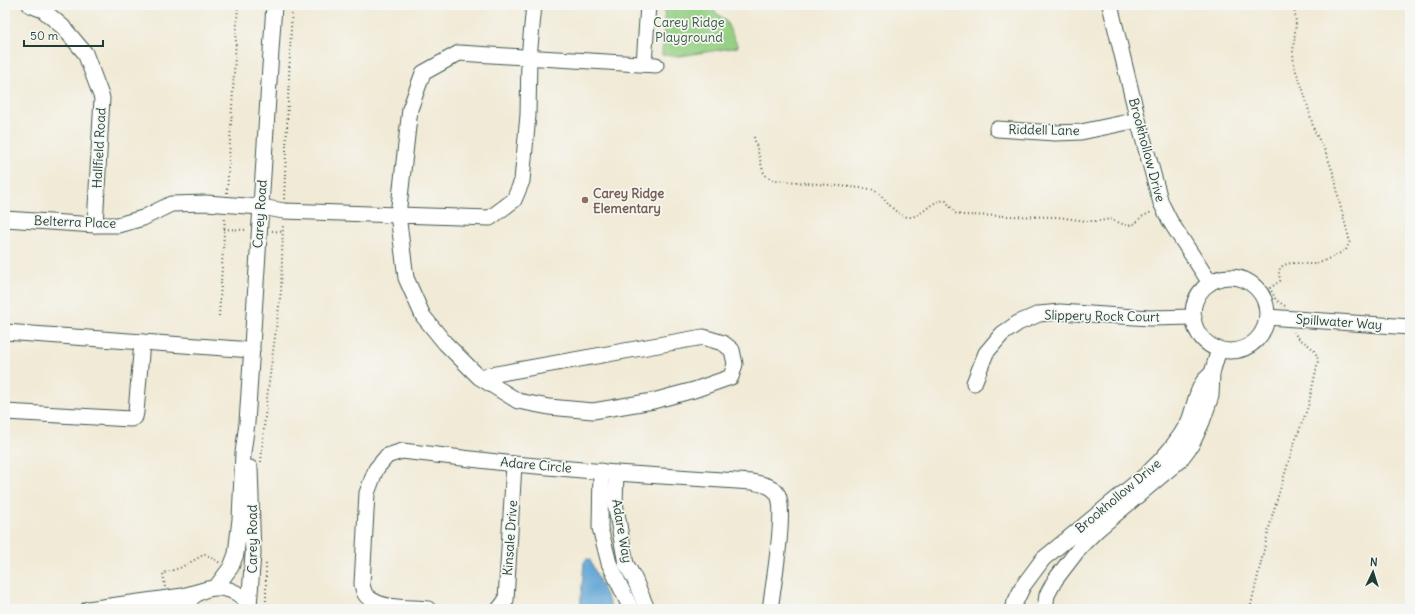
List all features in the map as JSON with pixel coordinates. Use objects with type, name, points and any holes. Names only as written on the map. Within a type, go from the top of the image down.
[{"type":"street","name":"Hallfield Road","points":[[30,5],[43,10],[63,27],[85,53],[102,98],[95,225]]},
{"type":"street","name":"Carey Road","points":[[185,609],[194,596],[210,588],[231,567],[236,554],[240,519],[242,452],[247,423],[274,5]]},
{"type":"street","name":"Belterra Place","points":[[5,219],[95,225],[118,225],[143,218],[171,204],[206,203],[261,207],[284,211],[490,218],[514,200],[522,181],[528,115],[529,57],[534,5]]},
{"type":"street","points":[[479,377],[703,337],[723,343],[732,350],[734,364],[730,377],[694,390],[653,401],[593,411],[549,407],[518,401],[479,377],[445,343],[423,316],[406,278],[398,215],[410,110],[423,73],[459,53],[650,65],[648,5]]},
{"type":"street","name":"Brookhollow Drive","points":[[1110,5],[1138,120],[1161,203],[1170,221],[1210,283]]},
{"type":"street","name":"Riddell Lane","points":[[997,129],[1054,133],[1081,132],[1138,120]]},
{"type":"street","points":[[1220,279],[1240,279],[1257,289],[1267,307],[1267,317],[1265,327],[1261,335],[1254,342],[1238,350],[1228,351],[1219,349],[1204,340],[1199,333],[1194,317],[1194,307],[1203,290],[1210,283],[1220,279]]},
{"type":"street","name":"Slippery Rock Court","points":[[974,383],[986,353],[1002,334],[1018,323],[1039,314],[1060,312],[1150,318],[1194,317]]},
{"type":"street","name":"Spillwater Way","points":[[1267,317],[1290,313],[1410,327]]},
{"type":"street","points":[[5,332],[252,350]]},
{"type":"street","points":[[5,412],[131,420],[135,417],[136,412],[142,342]]},
{"type":"street","name":"Brookhollow Drive","points":[[1012,609],[1024,584],[1043,559],[1092,526],[1153,476],[1180,460],[1192,444],[1188,435],[1211,396],[1212,373],[1219,349]]},
{"type":"street","name":"Carey Road","points":[[247,423],[252,502],[253,554],[250,608]]},
{"type":"street","name":"Adare Circle","points":[[428,609],[388,606],[368,598],[364,592],[362,574],[367,493],[376,469],[386,456],[402,451],[514,464],[601,472],[752,482],[770,486],[778,495],[781,512],[770,609]]},
{"type":"street","name":"Kinsale Drive","points":[[499,609],[506,600],[514,464]]},
{"type":"street","name":"Adare Way","points":[[601,472],[600,528],[610,563],[631,609]]},
{"type":"street","name":"Adare Way","points":[[616,473],[615,504],[626,564],[634,578],[647,609]]},
{"type":"street","name":"Brookhollow Drive","points":[[1046,602],[1055,580],[1081,546],[1092,526]]},
{"type":"street","points":[[1024,584],[1046,602]]},
{"type":"street","points":[[88,609],[183,596],[210,588],[226,588],[236,592],[243,598],[250,608]]},
{"type":"path","points":[[219,316],[238,5]]},
{"type":"path","points":[[261,463],[266,405],[281,291],[292,5]]},
{"type":"path","points":[[1250,609],[1272,516],[1294,444],[1308,407],[1318,361],[1317,353],[1294,333],[1290,313],[1276,300],[1270,288],[1280,281],[1280,268],[1286,264],[1310,264],[1318,262],[1346,250],[1349,244],[1349,238],[1339,201],[1335,178],[1326,153],[1314,130],[1304,92],[1294,66],[1293,52],[1296,23],[1294,5]]},
{"type":"path","points":[[754,137],[763,171],[765,175],[770,178],[776,180],[871,188],[880,194],[895,211],[907,217],[914,216],[935,203],[944,200],[956,213],[962,215],[1058,217],[1093,221],[1110,219],[1125,225],[1136,223],[1141,217],[1153,212]]},
{"type":"path","points":[[165,590],[163,573],[176,569],[205,554],[222,564]]},
{"type":"path","points":[[266,559],[266,609]]},
{"type":"green space","name":"Carey Ridge Playground","points":[[665,5],[707,5],[726,21],[738,47],[680,56],[662,55]]},
{"type":"water","points":[[587,559],[591,562],[612,609],[580,609],[584,562]]},
{"type":"place","name":"Carey Ridge Elementary","points":[[585,200]]}]
